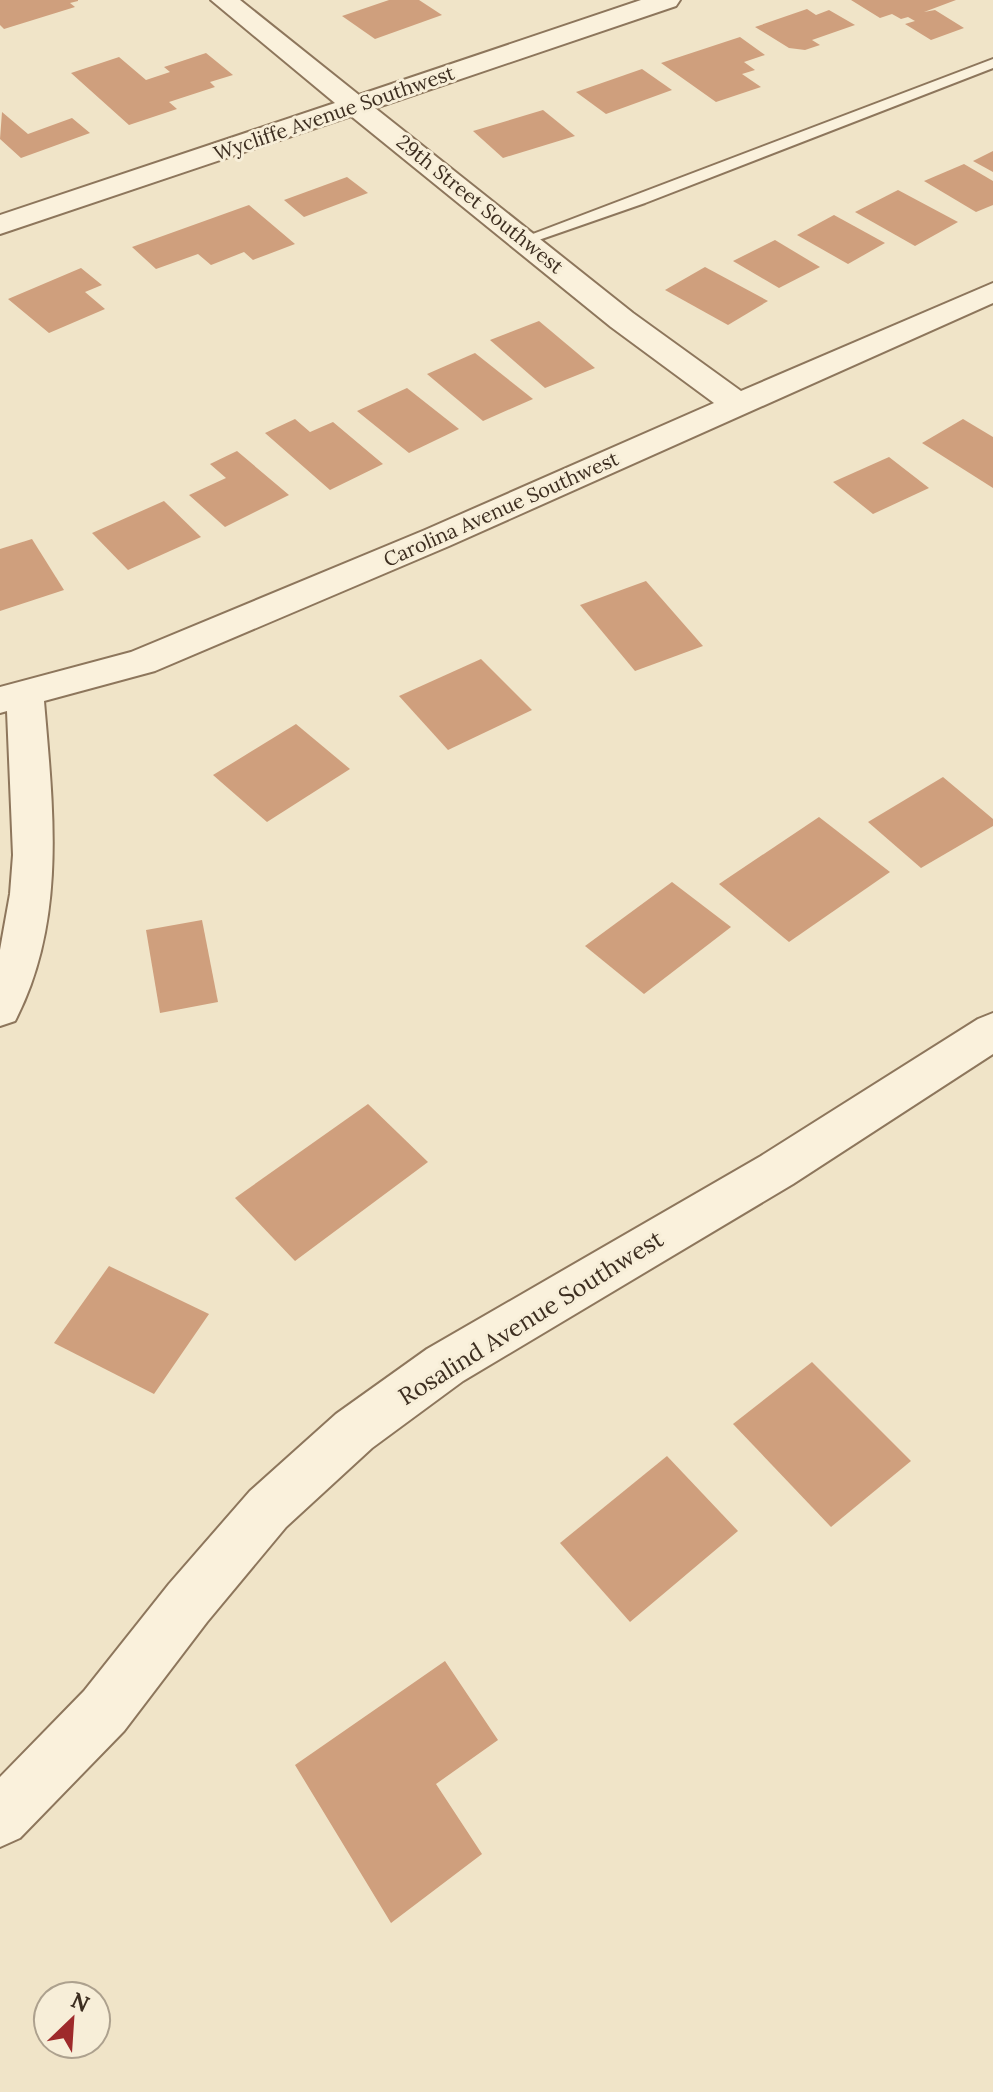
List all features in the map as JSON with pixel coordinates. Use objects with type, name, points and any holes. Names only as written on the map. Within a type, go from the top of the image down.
[{"type":"street","name":"29th Street Southwest","points":[[224,0],[622,320],[738,405]]},
{"type":"street","name":"Wycliffe Avenue Southwest","points":[[0,225],[667,0]]},
{"type":"street","name":"Carolina Avenue Southwest","points":[[12,697],[142,662],[437,538],[993,292]]},
{"type":"street","points":[[0,1009],[26,930],[35,863],[12,697]]},
{"type":"street","name":"Rosalind Avenue Southwest","points":[[0,1818],[104,1711],[188,1603],[268,1509],[354,1431],[445,1365],[777,1170],[993,1031]]},
{"type":"lane","points":[[525,240],[640,200],[993,63]]},
{"type":"building","points":[[0,0],[78,1],[70,3],[75,7],[4,29],[0,25]]},
{"type":"building","points":[[389,0],[419,0],[442,15],[375,39],[342,16]]},
{"type":"building","points":[[851,0],[956,0],[924,12],[935,10],[964,28],[931,40],[905,24],[915,21],[908,17],[901,19],[892,14],[880,18]]},
{"type":"building","points":[[807,9],[816,15],[829,10],[855,25],[812,40],[820,45],[805,50],[789,48],[755,27]]},
{"type":"building","points":[[740,37],[765,55],[744,62],[755,70],[742,74],[761,87],[716,102],[661,63]]},
{"type":"building","points":[[206,53],[233,75],[210,82],[215,87],[169,102],[177,109],[129,125],[71,73],[119,57],[146,80],[170,72],[164,67]]},
{"type":"building","points":[[642,69],[672,90],[606,114],[576,92]]},
{"type":"building","points":[[543,110],[575,136],[503,158],[473,131]]},
{"type":"building","points":[[2,112],[28,134],[72,118],[90,133],[21,158],[0,139]]},
{"type":"building","points":[[993,151],[993,172],[973,161]]},
{"type":"building","points":[[964,164],[993,181],[993,205],[976,212],[924,181]]},
{"type":"building","points":[[347,177],[368,193],[304,217],[284,200]]},
{"type":"building","points":[[898,190],[958,222],[915,246],[855,212]]},
{"type":"building","points":[[249,205],[295,244],[253,260],[244,252],[211,265],[198,254],[156,269],[132,247]]},
{"type":"building","points":[[834,215],[885,243],[848,264],[797,235]]},
{"type":"building","points":[[775,240],[820,267],[779,288],[733,261]]},
{"type":"building","points":[[705,267],[768,301],[728,325],[665,290]]},
{"type":"building","points":[[81,268],[102,285],[85,292],[105,309],[49,333],[8,299]]},
{"type":"building","points":[[539,321],[595,368],[545,388],[490,340]]},
{"type":"building","points":[[475,353],[533,399],[483,421],[427,374]]},
{"type":"building","points":[[407,388],[459,429],[409,453],[357,411]]},
{"type":"building","points":[[295,419],[310,432],[333,422],[383,464],[330,490],[265,433]]},
{"type":"building","points":[[963,419],[993,437],[993,488],[922,443]]},
{"type":"building","points":[[237,451],[289,495],[225,527],[189,495],[226,478],[210,464]]},
{"type":"building","points":[[889,457],[929,488],[873,514],[833,482]]},
{"type":"building","points":[[164,501],[201,537],[128,570],[92,533]]},
{"type":"building","points":[[32,539],[64,590],[0,611],[0,549]]},
{"type":"building","points":[[646,581],[703,646],[635,671],[580,605]]},
{"type":"building","points":[[481,659],[532,710],[448,750],[399,696]]},
{"type":"building","points":[[296,724],[350,769],[267,822],[213,775]]},
{"type":"building","points":[[943,777],[993,819],[993,826],[921,868],[868,822]]},
{"type":"building","points":[[819,817],[890,872],[789,942],[719,884]]},
{"type":"building","points":[[672,882],[731,927],[644,994],[585,946]]},
{"type":"building","points":[[202,920],[218,1002],[160,1013],[146,930]]},
{"type":"building","points":[[368,1104],[428,1162],[295,1261],[235,1198]]},
{"type":"building","points":[[109,1266],[209,1314],[154,1394],[54,1343]]},
{"type":"building","points":[[812,1362],[911,1461],[831,1527],[733,1424]]},
{"type":"building","points":[[667,1456],[738,1531],[630,1622],[560,1543]]},
{"type":"building","points":[[445,1661],[498,1740],[436,1784],[482,1854],[391,1923],[295,1765]]}]
